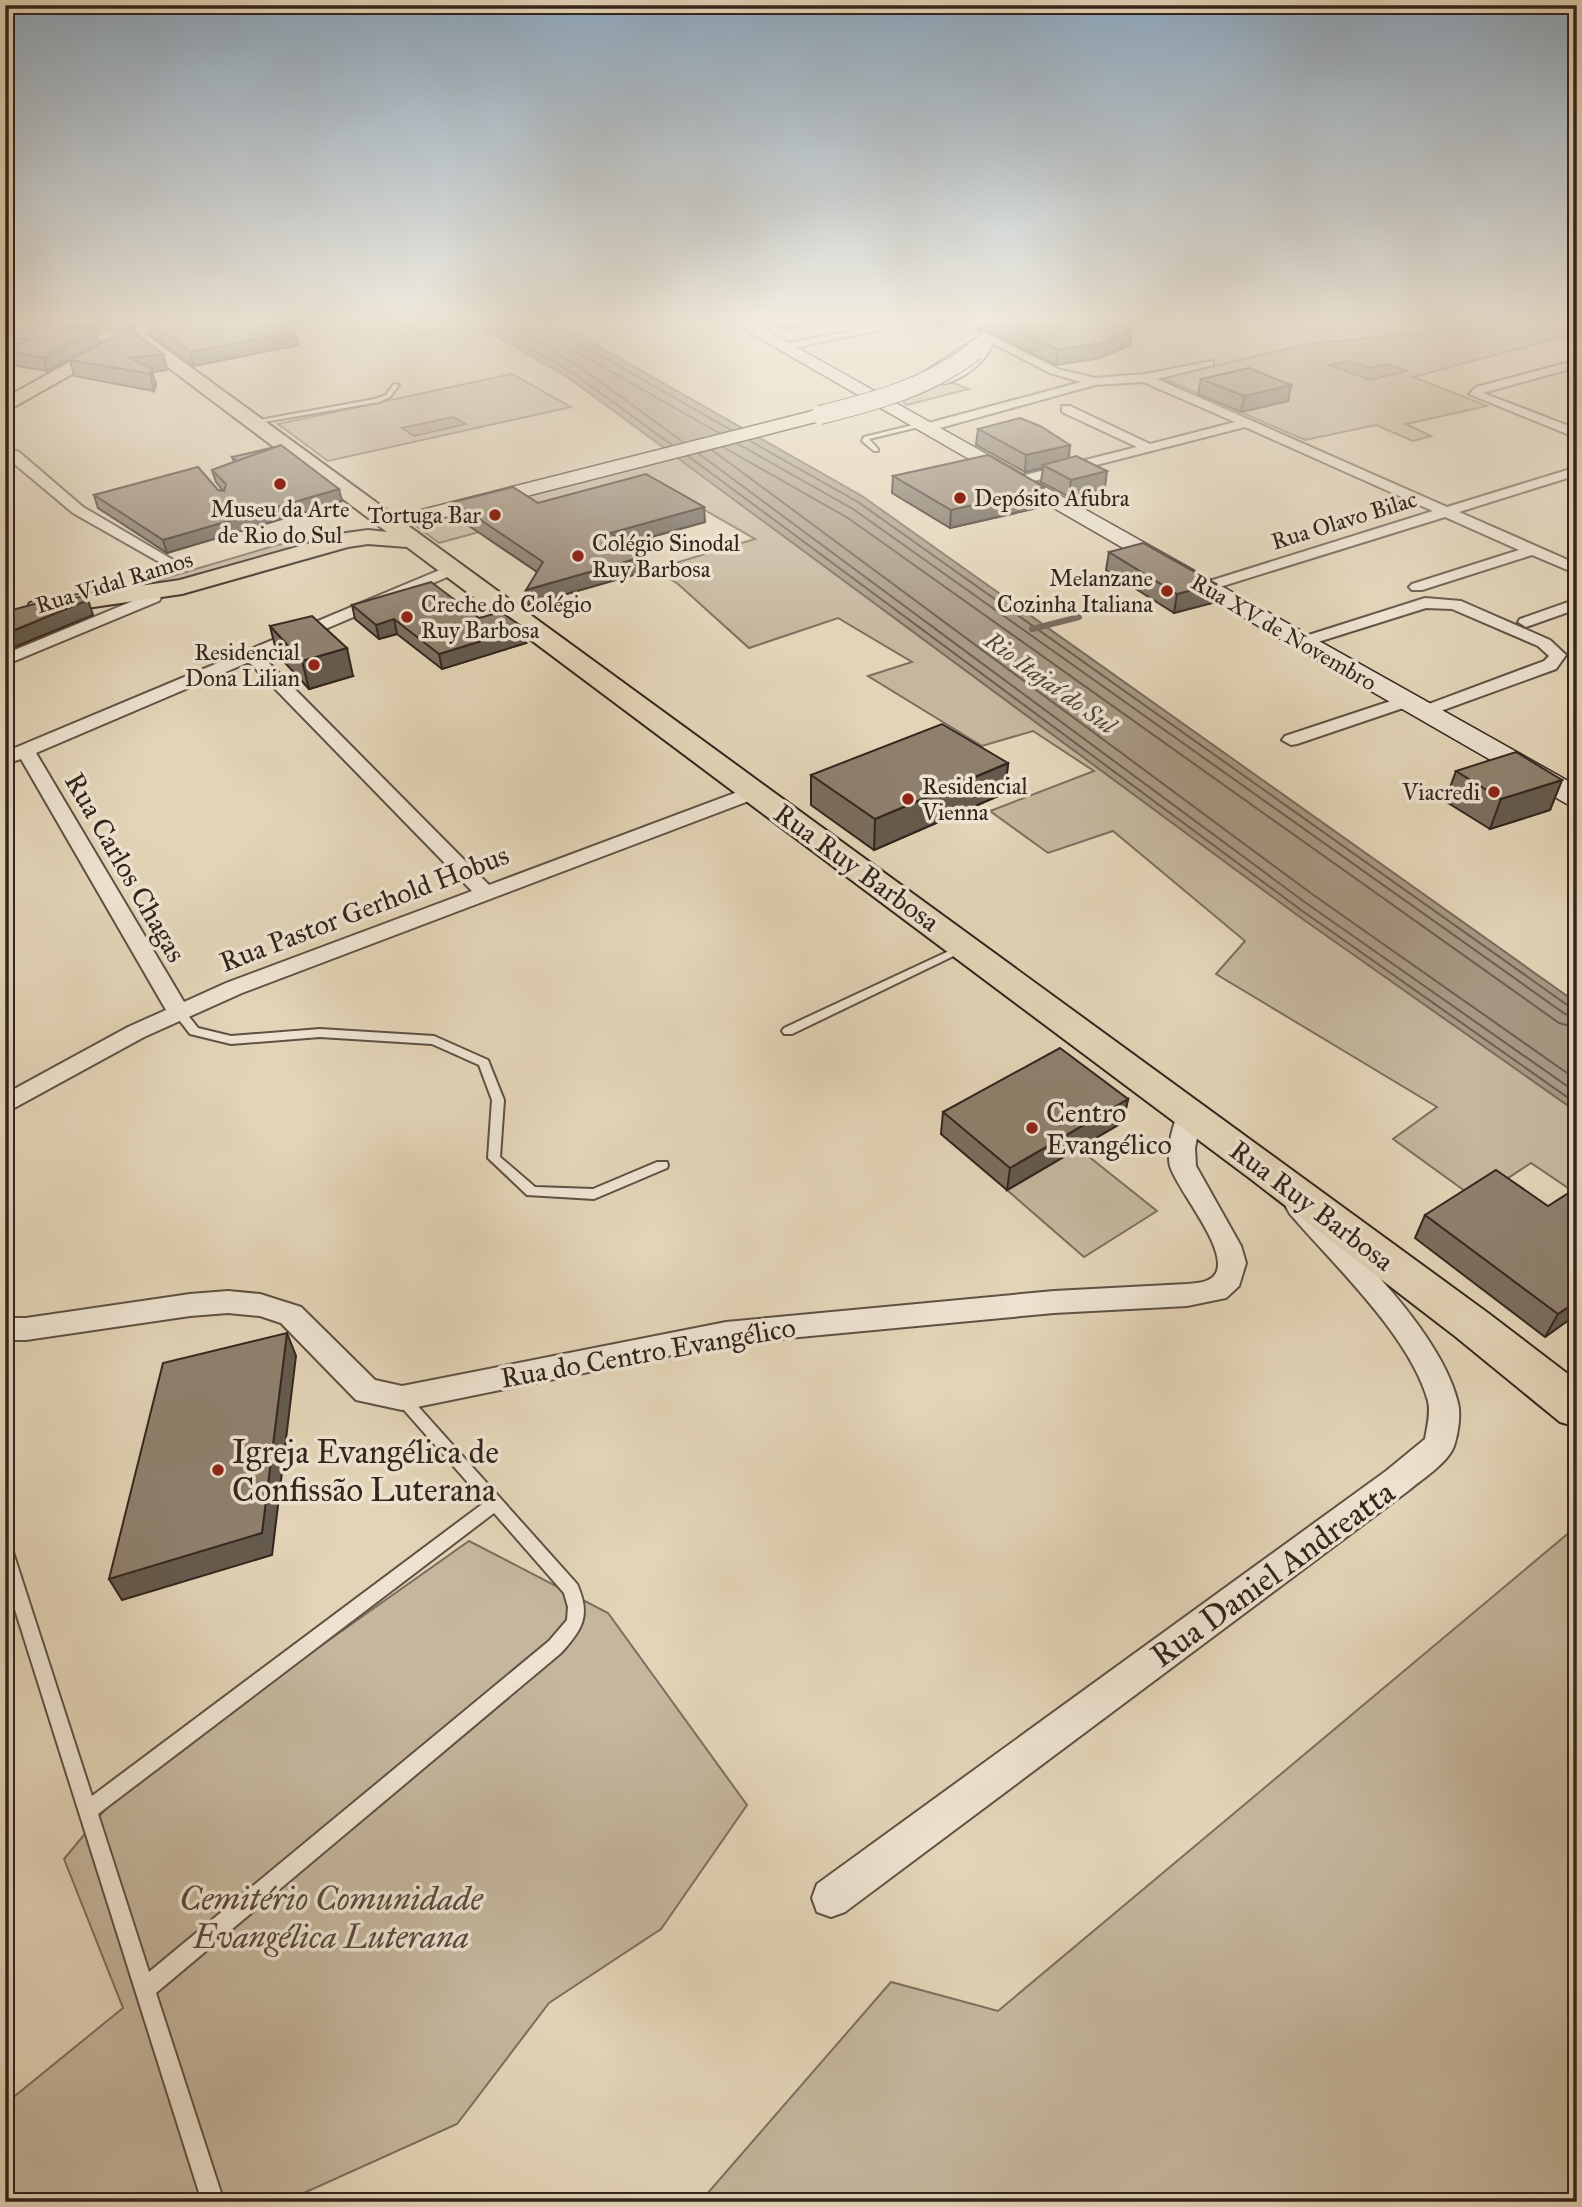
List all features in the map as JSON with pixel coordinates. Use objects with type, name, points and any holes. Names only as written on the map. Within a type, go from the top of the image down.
[{"type":"main road","name":"Rua Ruy Barbosa","points":[[253,423],[345,511],[405,532],[1266,1170],[1472,1325],[1577,1408]]},
{"type":"main road","points":[[268,540],[345,511],[405,532],[514,494],[790,423]]},
{"type":"main road","name":"Rua XV de Novembro","points":[[921,423],[923,427],[1577,798]]},
{"type":"main road","name":"Rua Vidal Ramos","points":[[197,557],[19,611],[183,587],[346,540],[405,532]]},
{"type":"street","points":[[923,427],[938,423]]},
{"type":"street","points":[[1097,423],[1149,447]]},
{"type":"street","points":[[1018,481],[1243,423]]},
{"type":"street","points":[[1249,423],[1577,570]]},
{"type":"street","points":[[1548,423],[1577,434]]},
{"type":"street","points":[[1558,427],[1577,423]]},
{"type":"street","points":[[5,452],[20,460],[78,510],[173,564]]},
{"type":"street","name":"Rua Olavo Bilac","points":[[1205,587],[1577,471]]},
{"type":"street","points":[[1417,587],[1533,550]]},
{"type":"street","points":[[5,759],[454,569]]},
{"type":"street","points":[[5,660],[153,598],[142,593]]},
{"type":"street","points":[[1291,740],[1415,707],[1550,665],[1558,655],[1544,643],[1445,601],[1425,603],[1302,642]]},
{"type":"street","points":[[1526,622],[1577,604]]},
{"type":"street","points":[[251,655],[486,894]]},
{"type":"street","name":"Rua Carlos Chagas","points":[[26,750],[179,1012]]},
{"type":"street","name":"Rua Pastor Gerhold Hobus","points":[[5,1105],[136,1032],[179,1012],[755,792]]},
{"type":"street","name":"Rua do Centro Evangélico","points":[[5,1329],[26,1329],[190,1305],[228,1302],[260,1305],[291,1315],[366,1391],[402,1398],[726,1333],[1054,1302],[1187,1295],[1216,1290],[1229,1279],[1232,1263],[1227,1246],[1183,1166],[1182,1148],[1190,1114]]},
{"type":"street","name":"Rua Daniel Andreatta","points":[[831,1898],[1386,1489],[1439,1446],[1444,1405],[1432,1374],[1406,1332],[1266,1170]]},
{"type":"lane","points":[[876,450],[865,441],[866,438],[923,427]]},
{"type":"lane","points":[[788,1031],[964,946]]},
{"type":"lane","points":[[179,1012],[194,1031],[232,1040],[320,1033],[434,1040],[484,1063],[498,1100],[494,1158],[532,1192],[594,1194],[662,1165]]},
{"type":"lane","points":[[145,1989],[544,1656],[573,1628],[579,1608],[571,1589],[402,1398]]},
{"type":"lane","points":[[88,1810],[496,1503]]},
{"type":"lane","points":[[5,1552],[213,2202]]},
{"type":"green space","points":[[283,423],[499,423],[328,461],[278,424]]},
{"type":"green space","points":[[1266,423],[1411,423],[1406,424],[1431,436],[1413,441],[1376,425],[1305,440]]},
{"type":"green space","points":[[674,454],[1577,1106],[1577,1194],[1531,1163],[1476,1199],[1393,1139],[1437,1107],[1216,974],[1245,941],[1113,831],[1048,853],[990,811],[1094,771],[1033,731],[982,746],[868,676],[912,662],[838,618],[749,648],[678,584],[655,569],[755,539],[661,485],[539,517],[510,498]]},
{"type":"green space","points":[[451,513],[479,532],[439,543],[412,523]]},
{"type":"green space","points":[[321,541],[235,570],[111,594],[277,545]]},
{"type":"green space","points":[[1078,1148],[1157,1211],[1084,1257],[1007,1190]]},
{"type":"green space","points":[[1577,1526],[1577,2202],[700,2202],[891,1982],[998,2011]]},
{"type":"green space","name":"Cemitério Comunidade Evangélica Luterana","points":[[469,1541],[608,1613],[747,1805],[661,1929],[549,2003],[457,2124],[284,2202],[5,2202],[5,2104],[123,2008],[64,1859],[127,1783]]},
{"type":"water","points":[[425,423],[466,424],[414,436],[402,428]]},
{"type":"water","name":"Rio Itajaí do Sul","points":[[630,423],[733,423],[862,496],[1577,1003],[1577,1112],[1297,915]]},
{"type":"building","points":[[1001,423],[1032,423],[1070,445],[1026,455],[978,429]]},
{"type":"building","points":[[281,445],[339,489],[163,540],[94,495],[198,467],[218,490],[224,491],[226,484],[212,470]]},
{"type":"building","points":[[275,447],[237,461],[232,457]]},
{"type":"building","points":[[988,455],[1044,487],[951,510],[893,476]]},
{"type":"building","points":[[1076,456],[1107,471],[1071,480],[1043,465]]},
{"type":"building","points":[[646,474],[704,507],[610,533],[646,556],[526,590],[543,562],[454,502],[513,487],[538,503]]},
{"type":"building","points":[[1143,543],[1216,584],[1177,594],[1109,552]]},
{"type":"building","points":[[431,582],[479,618],[501,612],[524,628],[439,654],[394,619],[376,625],[352,605]]},
{"type":"building","points":[[87,596],[88,600],[5,634],[5,612],[38,603]]},
{"type":"building","points":[[312,616],[347,648],[302,661],[270,626]]},
{"type":"building","points":[[942,724],[1008,763],[875,819],[811,775]]},
{"type":"building","points":[[1516,752],[1562,780],[1501,799],[1456,771]]},
{"type":"building","name":"Centro Evangélico","points":[[1060,1048],[1128,1099],[1010,1168],[943,1112]]},
{"type":"building","points":[[1496,1170],[1548,1206],[1567,1194],[1577,1201],[1577,1301],[1558,1314],[1425,1215]]},
{"type":"building","name":"Igreja Evangélica de Confissão Luterana","points":[[287,1333],[262,1533],[109,1579],[163,1363]]},
{"type":"waterway","points":[[1032,629],[1079,617]]},
{"type":"place","name":"Museu da Arte de Rio do Sul","points":[[280,484]]},
{"type":"place","name":"Depósito Afubra","points":[[960,498]]},
{"type":"place","name":"Tortuga Bar","points":[[495,515]]},
{"type":"place","name":"Colégio Sinodal Ruy Barbosa","points":[[578,556]]},
{"type":"place","name":"Melanzane Cozinha Italiana","points":[[1167,591]]},
{"type":"place","name":"Creche do Colégio Ruy Barbosa","points":[[407,617]]},
{"type":"place","name":"Residencial Dona Lilian","points":[[314,665]]},
{"type":"place","name":"Viacredi","points":[[1494,792]]},
{"type":"place","name":"Residencial Vienna","points":[[908,799]]},
{"type":"place","name":"Centro Evangélico","points":[[1032,1128]]},
{"type":"place","name":"Igreja Evangélica de Confissão Luterana","points":[[218,1470]]}]
